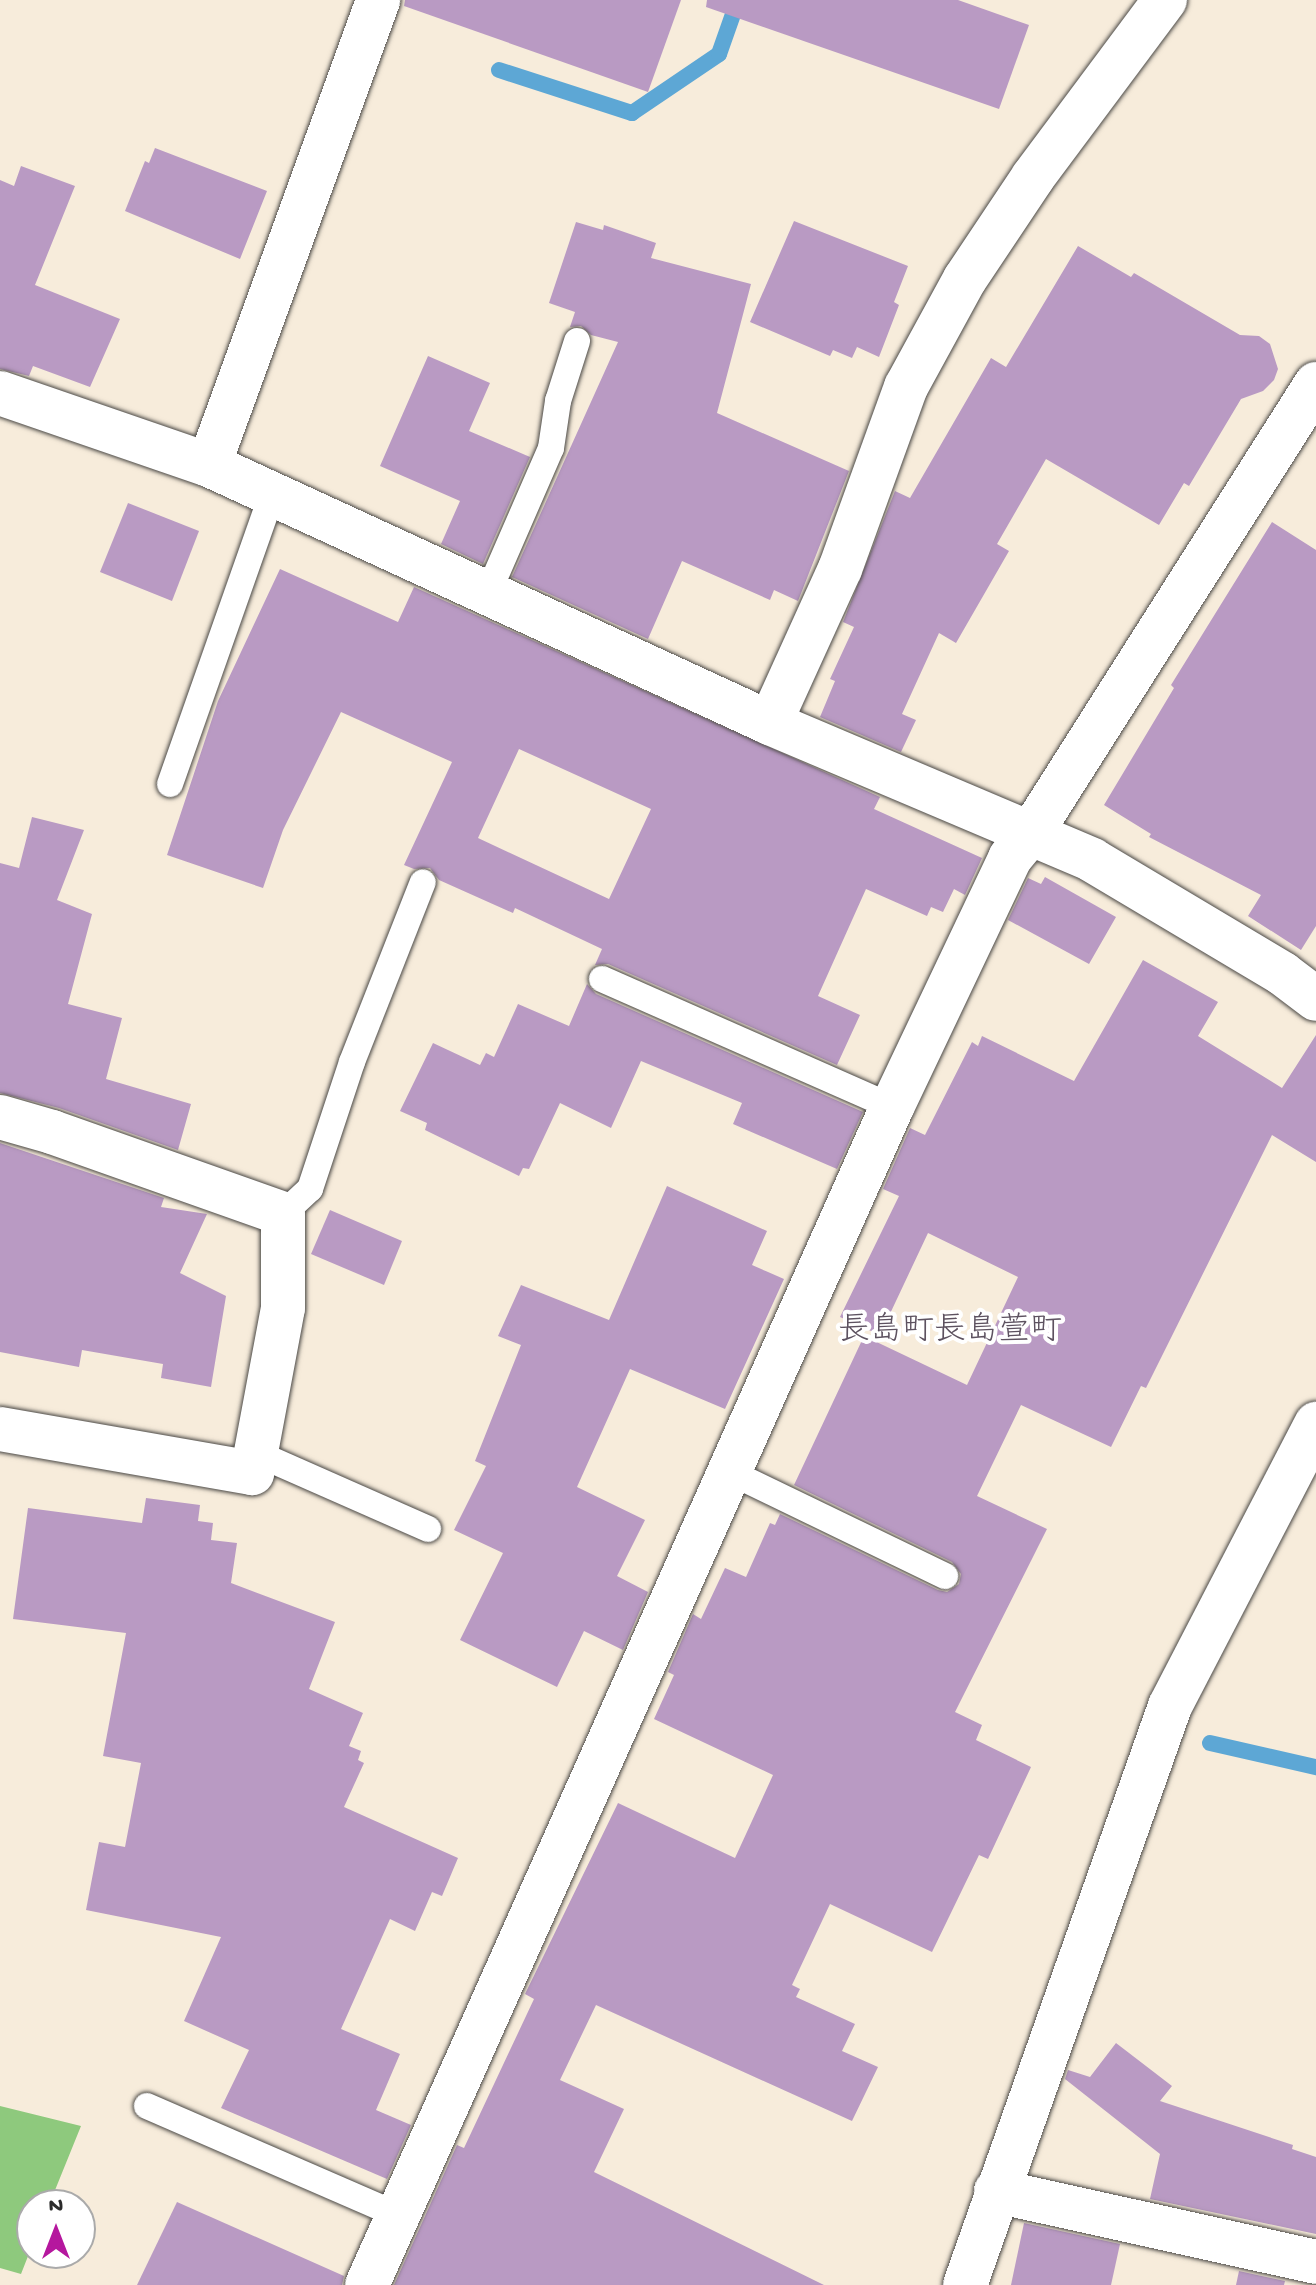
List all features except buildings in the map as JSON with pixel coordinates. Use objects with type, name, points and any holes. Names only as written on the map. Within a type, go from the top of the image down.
[{"type":"street","points":[[209,465],[378,0]]},
{"type":"street","points":[[770,723],[840,569],[913,373],[965,279],[1033,177],[1165,0]]},
{"type":"street","points":[[367,2285],[892,1107],[1010,858],[1031,833],[1316,384]]},
{"type":"street","points":[[0,393],[209,465],[770,723],[1092,860],[1283,974],[1316,999]]},
{"type":"street","points":[[0,1117],[52,1132],[283,1214],[283,1308],[252,1473],[0,1429]]},
{"type":"street","points":[[965,2285],[1170,1706],[1316,1424]]},
{"type":"street","points":[[996,2191],[1316,2262]]},
{"type":"lane","points":[[488,593],[551,448],[558,401],[577,341]]},
{"type":"lane","points":[[170,784],[272,495]]},
{"type":"lane","points":[[283,1214],[310,1189],[352,1062],[423,882]]},
{"type":"lane","points":[[602,979],[892,1107]]},
{"type":"lane","points":[[256,1453],[428,1529]]},
{"type":"lane","points":[[730,1472],[945,1576]]},
{"type":"lane","points":[[147,2106],[398,2215]]},
{"type":"green space","points":[[0,2106],[81,2126],[55,2189],[16,2189],[16,2269],[23,2269],[21,2274],[0,2268]]},
{"type":"waterway","points":[[499,70],[632,113],[719,54],[738,0]]},
{"type":"waterway","points":[[1210,1743],[1316,1767]]},
{"type":"district","name":"長島町長島萱町","points":[[950,1332]]}]
